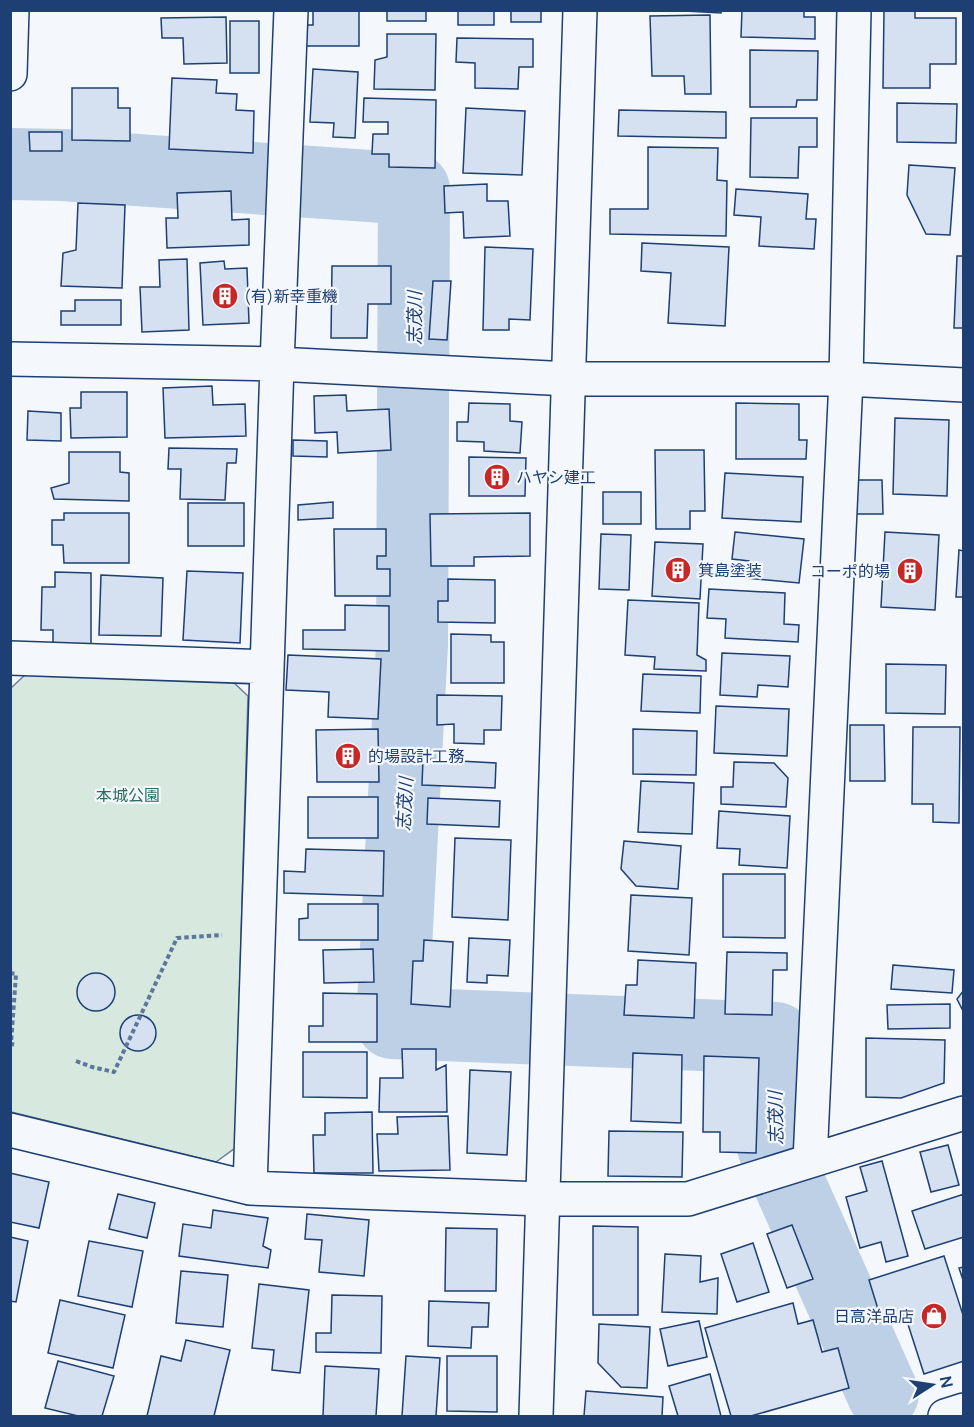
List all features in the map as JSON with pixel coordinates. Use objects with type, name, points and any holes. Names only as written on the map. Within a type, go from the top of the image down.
[{"type":"street","points":[[10,74],[12,10]]},
{"type":"street","points":[[250,1188],[291,10]]},
{"type":"street","points":[[536,1416],[580,10]]},
{"type":"street","points":[[810,1161],[846,379],[854,10]]},
{"type":"street","points":[[10,359],[277,364],[569,379],[846,379],[963,385]]},
{"type":"street","points":[[10,658],[267,667]]},
{"type":"street","points":[[10,1130],[250,1188],[543,1199],[688,1199],[963,1113]]},
{"type":"street","points":[[945,1416],[963,1410]]},
{"type":"path","points":[[76,1061],[114,1072],[177,939],[258,932]]},
{"type":"path","points":[[10,973],[16,974],[11,1044],[17,1045]]},
{"type":"green space","name":"本城公園","points":[[26,674],[232,681],[248,696],[235,1148],[216,1162],[11,1112],[11,688]]},
{"type":"building","points":[[313,10],[359,10],[359,46],[304,46],[304,25],[313,25]]},
{"type":"building","points":[[387,10],[426,10],[426,21],[387,21]]},
{"type":"building","points":[[458,10],[494,10],[494,25],[458,25]]},
{"type":"building","points":[[511,10],[541,10],[541,22],[511,22]]},
{"type":"building","points":[[666,10],[721,10],[721,13]]},
{"type":"building","points":[[742,10],[804,10],[804,17],[815,17],[815,39],[741,37]]},
{"type":"building","points":[[884,10],[915,10],[915,18],[956,18],[956,64],[930,64],[930,88],[883,88]]},
{"type":"building","points":[[710,15],[711,94],[685,94],[684,76],[652,76],[650,16]]},
{"type":"building","points":[[226,17],[227,63],[184,64],[183,38],[162,38],[161,18]]},
{"type":"building","points":[[230,21],[259,21],[259,73],[230,73]]},
{"type":"building","points":[[387,34],[436,34],[435,90],[374,89],[375,60],[387,57]]},
{"type":"building","points":[[457,38],[533,39],[533,67],[519,67],[518,89],[475,88],[475,63],[456,62]]},
{"type":"building","points":[[750,50],[818,51],[817,100],[797,100],[796,107],[750,107]]},
{"type":"building","points":[[313,69],[358,72],[355,138],[333,137],[334,123],[310,122]]},
{"type":"building","points":[[172,78],[217,80],[216,93],[237,94],[236,110],[254,111],[253,153],[169,149]]},
{"type":"building","points":[[72,88],[118,88],[118,108],[130,108],[130,141],[72,140]]},
{"type":"building","points":[[364,98],[436,100],[435,168],[389,167],[389,154],[372,154],[373,134],[388,134],[388,122],[363,122]]},
{"type":"building","points":[[897,103],[957,104],[956,143],[897,142]]},
{"type":"building","points":[[466,108],[525,111],[522,175],[463,173]]},
{"type":"building","points":[[619,110],[726,112],[726,138],[618,136]]},
{"type":"building","points":[[751,118],[817,118],[817,147],[799,147],[798,178],[750,177]]},
{"type":"building","points":[[29,132],[62,132],[62,151],[30,151]]},
{"type":"building","points":[[648,147],[718,148],[717,180],[727,181],[726,236],[610,234],[610,209],[648,209]]},
{"type":"building","points":[[909,165],[955,168],[950,235],[926,234],[907,195]]},
{"type":"building","points":[[487,184],[487,201],[508,201],[510,236],[464,238],[463,212],[445,213],[444,186]]},
{"type":"building","points":[[736,189],[808,194],[806,219],[816,219],[814,249],[759,246],[761,217],[734,215]]},
{"type":"building","points":[[231,191],[232,220],[249,219],[249,245],[167,248],[166,218],[178,218],[177,193]]},
{"type":"building","points":[[78,203],[125,205],[122,288],[61,286],[63,253],[76,250]]},
{"type":"building","points":[[642,243],[729,247],[725,326],[668,323],[671,273],[641,271]]},
{"type":"building","points":[[485,247],[533,249],[530,320],[509,319],[509,330],[483,330]]},
{"type":"building","points":[[957,256],[964,256],[964,328],[954,328]]},
{"type":"building","points":[[187,259],[189,330],[142,332],[140,287],[160,287],[159,260]]},
{"type":"building","name":"(有)新幸重機","points":[[224,261],[225,269],[247,268],[249,323],[203,325],[200,263]]},
{"type":"building","points":[[332,266],[391,266],[391,304],[368,304],[367,338],[331,338]]},
{"type":"building","points":[[433,281],[451,281],[447,340],[429,339]]},
{"type":"building","points":[[75,300],[121,300],[121,325],[61,325],[61,311],[75,311]]},
{"type":"building","points":[[212,386],[213,405],[245,404],[246,436],[165,438],[163,388]]},
{"type":"building","points":[[81,392],[127,392],[127,437],[71,438],[70,408],[81,408]]},
{"type":"building","points":[[346,395],[347,411],[389,409],[391,450],[338,453],[337,432],[315,433],[314,396]]},
{"type":"building","points":[[469,403],[510,404],[510,421],[522,422],[520,453],[484,451],[484,442],[457,441],[457,422],[468,422]]},
{"type":"building","points":[[736,403],[799,404],[799,440],[807,440],[806,459],[736,459]]},
{"type":"building","points":[[28,411],[61,413],[61,441],[27,440]]},
{"type":"building","points":[[895,418],[949,420],[947,496],[893,494]]},
{"type":"building","points":[[293,440],[327,441],[327,457],[293,456]]},
{"type":"building","points":[[169,448],[237,449],[236,463],[227,463],[225,500],[180,499],[181,469],[168,469]]},
{"type":"building","points":[[655,450],[704,450],[705,511],[690,511],[690,529],[656,529]]},
{"type":"building","points":[[69,452],[120,452],[120,472],[129,473],[129,501],[54,499],[51,488],[69,483]]},
{"type":"building","name":"ハヤシ建工","points":[[469,457],[526,458],[525,496],[469,496]]},
{"type":"building","points":[[725,473],[803,477],[801,522],[722,518]]},
{"type":"building","points":[[850,480],[882,480],[883,514],[850,514]]},
{"type":"building","points":[[603,492],[641,492],[641,524],[603,524]]},
{"type":"building","points":[[333,502],[333,518],[298,520],[298,505]]},
{"type":"building","points":[[188,503],[244,503],[244,546],[188,546]]},
{"type":"building","points":[[64,513],[129,513],[129,563],[64,563],[63,545],[52,545],[52,520],[64,520]]},
{"type":"building","points":[[530,513],[530,556],[474,557],[474,566],[431,566],[430,514]]},
{"type":"building","points":[[334,529],[386,529],[386,556],[377,556],[377,569],[390,569],[390,596],[335,596]]},
{"type":"building","points":[[735,532],[804,539],[799,583],[747,578],[749,561],[732,559]]},
{"type":"building","name":"コーポ的場","points":[[885,532],[939,535],[935,610],[881,607]]},
{"type":"building","points":[[601,534],[631,535],[629,590],[599,589]]},
{"type":"building","name":"箕島塗装","points":[[655,542],[703,544],[700,599],[652,596]]},
{"type":"building","points":[[959,550],[964,551],[964,597],[956,597]]},
{"type":"building","points":[[187,571],[243,573],[240,643],[183,640]]},
{"type":"building","points":[[55,572],[91,573],[91,645],[53,645],[53,630],[41,630],[42,587],[55,587]]},
{"type":"building","points":[[101,575],[163,578],[161,636],[99,635]]},
{"type":"building","points":[[448,579],[495,580],[495,623],[438,622],[438,601],[448,601]]},
{"type":"building","points":[[709,589],[785,593],[784,624],[799,625],[798,642],[725,638],[726,619],[707,618]]},
{"type":"building","points":[[628,600],[699,603],[697,655],[706,660],[706,671],[654,669],[655,657],[625,655]]},
{"type":"building","points":[[345,605],[389,606],[389,651],[303,649],[303,630],[345,630]]},
{"type":"building","points":[[451,634],[491,635],[491,642],[504,642],[504,683],[451,683]]},
{"type":"building","points":[[722,653],[790,656],[788,687],[758,685],[757,697],[720,695]]},
{"type":"building","points":[[288,655],[381,659],[378,719],[328,717],[329,692],[286,690]]},
{"type":"building","points":[[886,664],[946,665],[945,714],[886,713]]},
{"type":"building","points":[[643,674],[701,676],[700,713],[641,711]]},
{"type":"building","points":[[437,695],[502,696],[501,730],[484,730],[484,744],[454,743],[454,724],[437,725]]},
{"type":"building","points":[[716,706],[789,709],[787,756],[714,753]]},
{"type":"building","points":[[850,725],[884,725],[885,781],[850,781]]},
{"type":"building","points":[[913,727],[960,727],[959,823],[933,822],[933,804],[912,804]]},
{"type":"building","name":"的場設計工務","points":[[378,729],[379,782],[317,782],[316,730]]},
{"type":"building","points":[[633,729],[697,731],[696,775],[633,774]]},
{"type":"building","points":[[423,759],[496,763],[495,788],[422,785]]},
{"type":"building","points":[[734,762],[774,763],[788,778],[786,807],[721,804],[721,787],[733,787]]},
{"type":"building","points":[[641,781],[694,783],[692,834],[638,832]]},
{"type":"building","points":[[308,797],[378,797],[378,838],[308,838]]},
{"type":"building","points":[[428,798],[500,801],[499,827],[427,824]]},
{"type":"building","points":[[719,811],[790,816],[787,868],[739,865],[740,849],[717,848]]},
{"type":"building","points":[[455,838],[511,840],[508,920],[452,917]]},
{"type":"building","points":[[624,841],[681,846],[678,889],[636,886],[621,869]]},
{"type":"building","points":[[306,849],[384,851],[383,896],[284,893],[284,871],[305,872]]},
{"type":"building","points":[[723,874],[785,874],[785,938],[723,937]]},
{"type":"building","points":[[631,895],[692,898],[689,955],[628,951]]},
{"type":"building","points":[[308,904],[378,904],[378,940],[299,940],[299,919],[308,918]]},
{"type":"building","points":[[469,938],[510,940],[508,976],[487,975],[487,983],[467,982]]},
{"type":"building","points":[[424,940],[453,942],[450,1007],[411,1004],[413,961],[423,961]]},
{"type":"building","points":[[373,949],[374,982],[324,983],[323,950]]},
{"type":"building","points":[[727,952],[787,953],[787,970],[773,970],[772,1015],[725,1014]]},
{"type":"building","points":[[638,960],[696,963],[694,1018],[624,1015],[626,985],[637,985]]},
{"type":"building","points":[[893,965],[954,970],[952,993],[891,989]]},
{"type":"building","points":[[96,973],[109,979],[115,992],[109,1005],[96,1011],[83,1005],[77,992],[83,979]]},
{"type":"building","points":[[964,990],[964,1013],[957,999]]},
{"type":"building","points":[[323,993],[377,994],[377,1042],[309,1042],[309,1026],[323,1026]]},
{"type":"building","points":[[950,1004],[950,1028],[888,1029],[887,1005]]},
{"type":"building","points":[[138,1015],[151,1020],[156,1033],[151,1046],[138,1051],[125,1046],[120,1033],[125,1020]]},
{"type":"building","points":[[866,1038],[945,1040],[944,1083],[901,1098],[866,1097]]},
{"type":"building","points":[[402,1049],[436,1049],[436,1070],[446,1065],[447,1112],[379,1112],[380,1078],[403,1078]]},
{"type":"building","points":[[303,1052],[367,1052],[367,1098],[303,1097]]},
{"type":"building","points":[[633,1053],[682,1055],[681,1123],[631,1121]]},
{"type":"building","points":[[704,1056],[759,1058],[756,1153],[720,1152],[720,1132],[703,1132]]},
{"type":"building","points":[[470,1070],[511,1072],[507,1155],[467,1153]]},
{"type":"building","points":[[372,1112],[373,1173],[314,1173],[313,1135],[325,1135],[325,1113]]},
{"type":"building","points":[[448,1116],[450,1170],[379,1171],[377,1134],[398,1134],[397,1117]]},
{"type":"building","points":[[609,1131],[683,1132],[682,1177],[608,1176]]},
{"type":"building","points":[[948,1145],[959,1185],[931,1192],[920,1152]]},
{"type":"building","points":[[882,1161],[908,1256],[886,1262],[881,1242],[860,1248],[846,1197],[867,1191],[860,1167]]},
{"type":"building","points":[[10,1173],[49,1182],[39,1228],[10,1222]]},
{"type":"building","points":[[118,1194],[155,1203],[147,1238],[109,1229]]},
{"type":"building","points":[[964,1194],[964,1237],[925,1249],[912,1211]]},
{"type":"building","points":[[213,1210],[268,1218],[263,1246],[271,1250],[268,1268],[179,1256],[183,1224],[211,1228]]},
{"type":"building","points":[[307,1214],[369,1220],[364,1276],[319,1272],[322,1240],[305,1239]]},
{"type":"building","points":[[792,1225],[813,1279],[787,1288],[767,1234]]},
{"type":"building","points":[[593,1226],[638,1227],[638,1315],[593,1315]]},
{"type":"building","points":[[446,1228],[497,1229],[496,1291],[445,1291]]},
{"type":"building","points":[[10,1237],[28,1241],[16,1302],[10,1301]]},
{"type":"building","points":[[89,1241],[143,1251],[132,1307],[78,1296]]},
{"type":"building","points":[[753,1243],[769,1292],[737,1302],[721,1254]]},
{"type":"building","points":[[665,1254],[701,1256],[700,1282],[718,1278],[717,1314],[662,1312]]},
{"type":"building","name":"日高洋品店","points":[[944,1256],[964,1318],[964,1361],[924,1374],[905,1315],[882,1322],[869,1280]]},
{"type":"building","points":[[964,1267],[964,1283],[959,1268]]},
{"type":"building","points":[[181,1271],[228,1275],[223,1327],[176,1323]]},
{"type":"building","points":[[259,1284],[309,1290],[300,1373],[272,1370],[274,1350],[252,1348]]},
{"type":"building","points":[[332,1295],[382,1296],[381,1353],[316,1352],[316,1333],[331,1333]]},
{"type":"building","points":[[60,1300],[125,1315],[113,1368],[48,1353]]},
{"type":"building","points":[[429,1301],[489,1303],[488,1327],[472,1327],[471,1348],[428,1346]]},
{"type":"building","points":[[793,1303],[798,1324],[813,1320],[822,1352],[838,1348],[849,1388],[751,1416],[731,1416],[705,1328]]},
{"type":"building","points":[[699,1321],[707,1357],[668,1366],[660,1329]]},
{"type":"building","points":[[599,1324],[650,1327],[647,1388],[621,1387],[598,1363]]},
{"type":"building","points":[[186,1340],[230,1350],[214,1416],[147,1416],[161,1356],[181,1361]]},
{"type":"building","points":[[406,1356],[440,1358],[436,1416],[402,1416]]},
{"type":"building","points":[[447,1356],[497,1356],[497,1412],[447,1411]]},
{"type":"building","points":[[58,1361],[114,1376],[102,1416],[78,1416],[45,1408]]},
{"type":"building","points":[[325,1366],[379,1369],[376,1416],[323,1416]]},
{"type":"building","points":[[710,1374],[721,1416],[678,1416],[669,1386]]},
{"type":"building","points":[[586,1391],[663,1397],[662,1416],[584,1416]]},
{"type":"waterway","name":"志茂川","points":[[10,164],[63,165],[414,189],[412,644],[392,1023],[776,1038],[773,1147],[883,1394]]},
{"type":"place","name":"(有)新幸重機","points":[[225,296]]},
{"type":"place","name":"ハヤシ建工","points":[[497,477]]},
{"type":"place","name":"箕島塗装","points":[[678,570]]},
{"type":"place","name":"コーポ的場","points":[[910,571]]},
{"type":"place","name":"的場設計工務","points":[[348,756]]},
{"type":"place","name":"日高洋品店","points":[[934,1316]]}]
